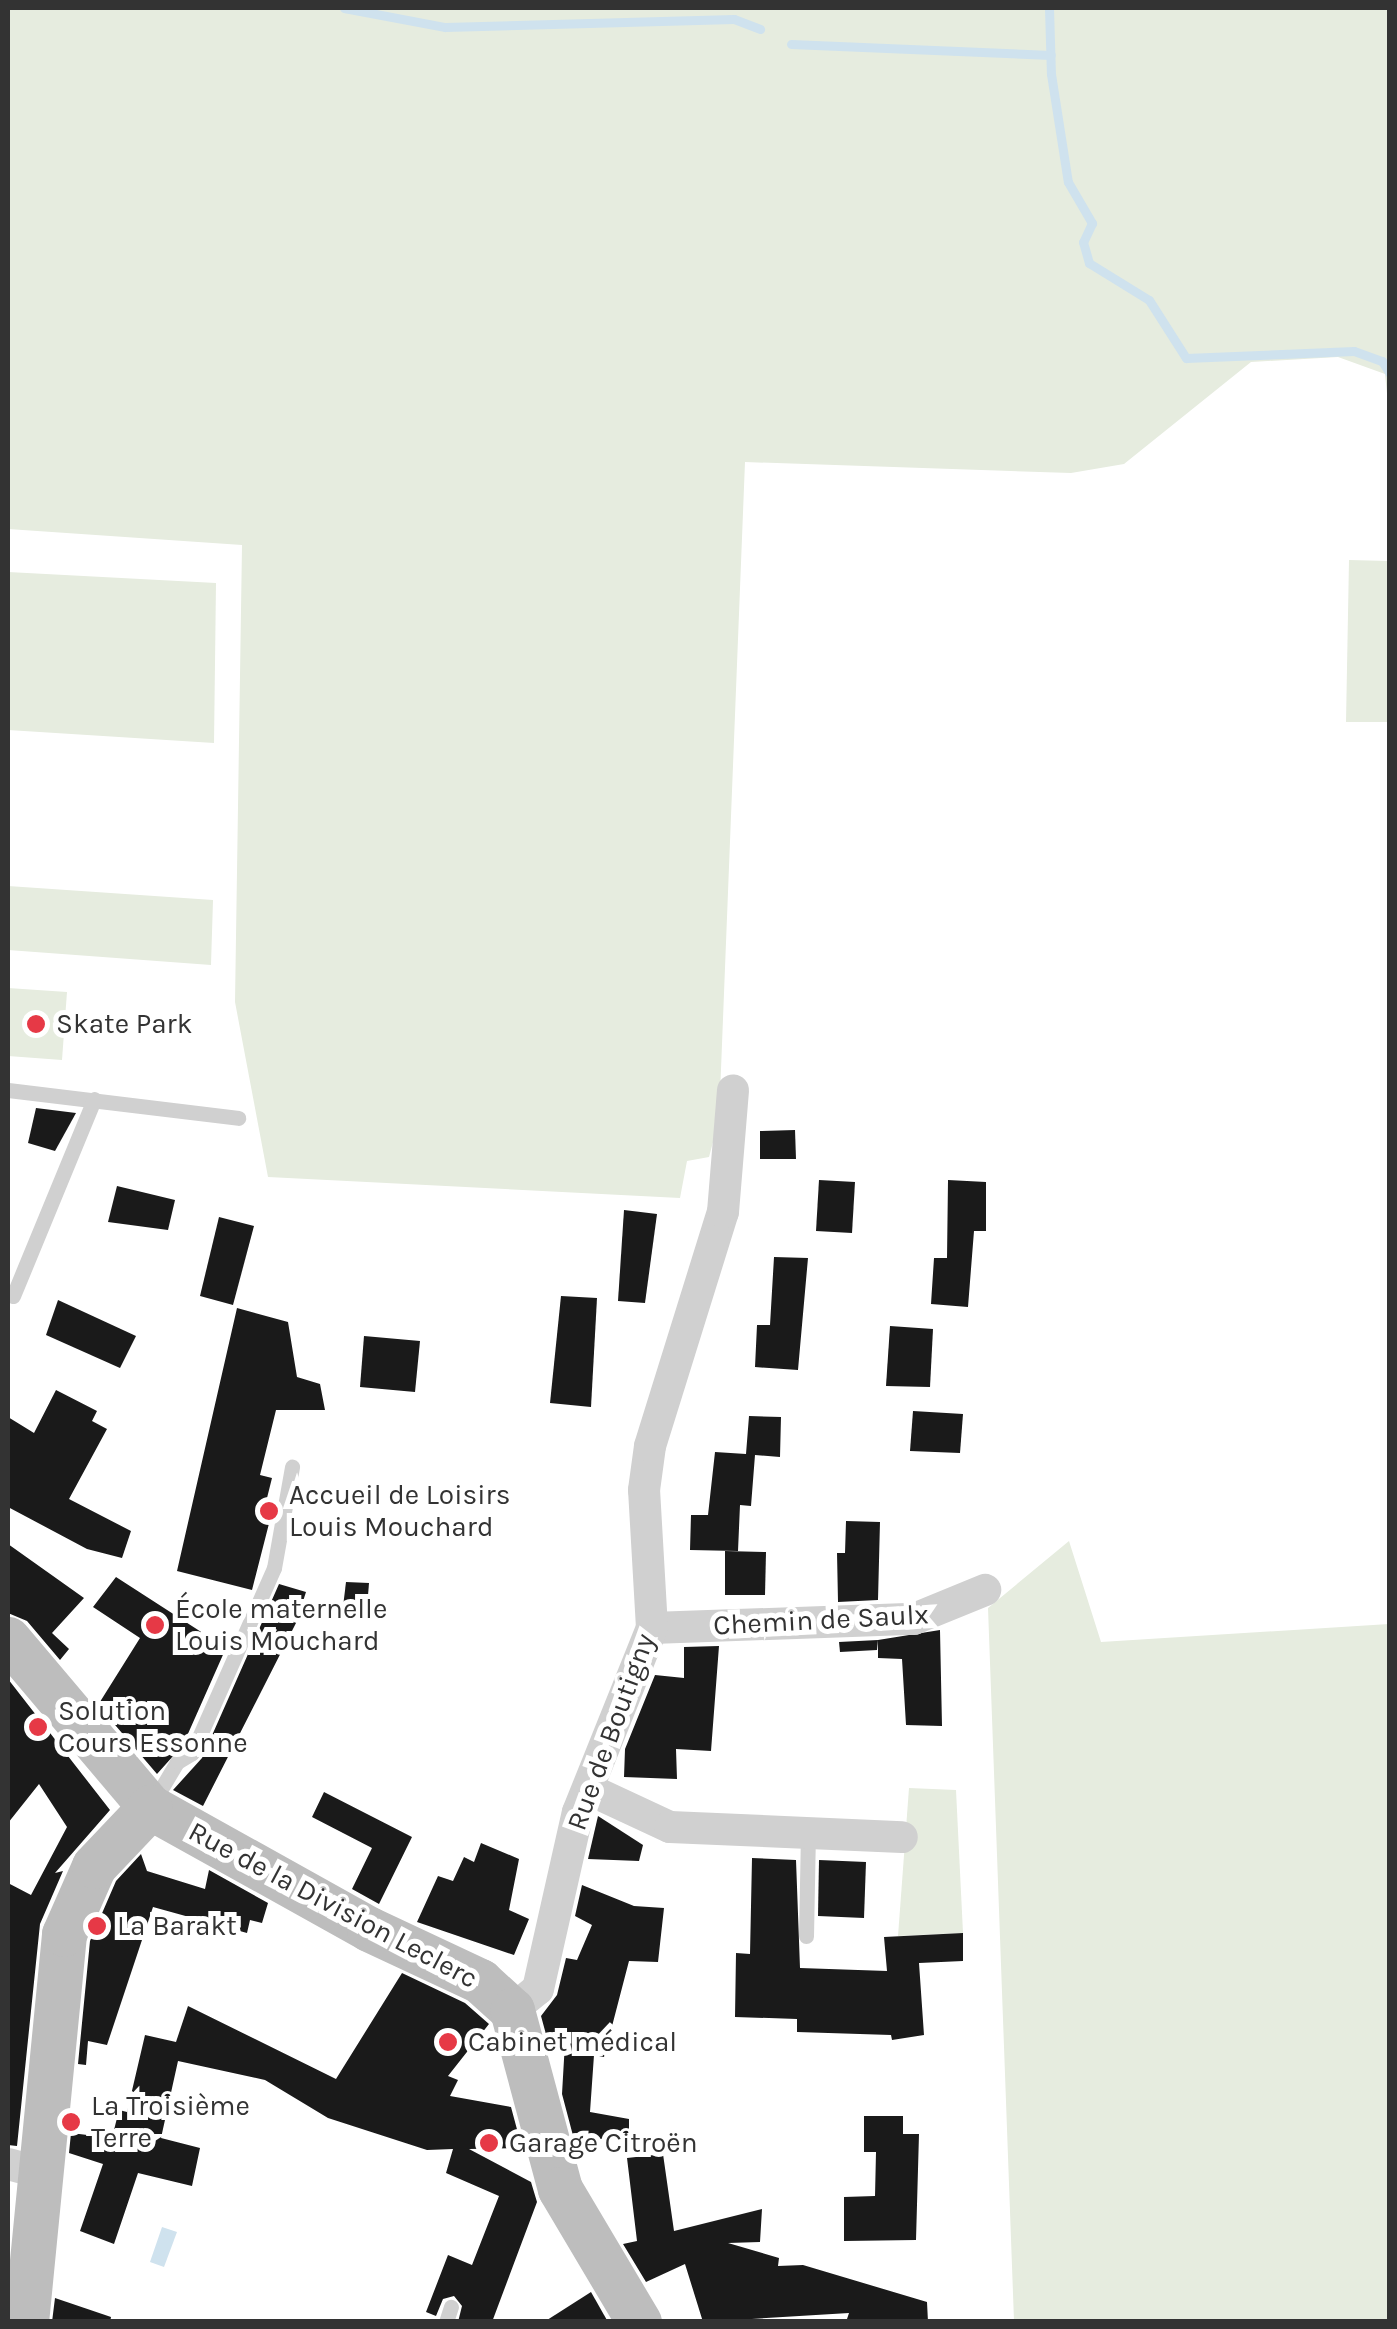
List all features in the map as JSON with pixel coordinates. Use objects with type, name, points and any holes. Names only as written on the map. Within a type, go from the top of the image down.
[{"type":"main road","name":"Rue de la Division Leclerc","points":[[8,1639],[150,1807],[369,1929],[480,1981],[512,2010]]},
{"type":"main road","points":[[26,2322],[24,2168],[64,1934],[94,1866],[150,1807]]},
{"type":"main road","points":[[512,2010],[560,2189],[639,2322]]},
{"type":"street","name":"Rue de Boutigny","points":[[512,2010],[538,1988],[588,1789],[652,1628],[644,1490],[650,1446],[723,1212],[733,1090]]},
{"type":"street","name":"Chemin de Saulx","points":[[652,1628],[914,1619],[943,1613],[985,1590]]},
{"type":"street","points":[[588,1789],[670,1827],[902,1836]]},
{"type":"lane","points":[[8,1090],[238,1118]]},
{"type":"lane","points":[[13,1296],[94,1100]]},
{"type":"lane","points":[[150,1807],[177,1762],[192,1753],[274,1568],[292,1467]]},
{"type":"lane","points":[[806,1936],[808,1834]]},
{"type":"shaded area","points":[[8,8],[1389,8],[1389,413],[1385,374],[1338,357],[1251,362],[1124,464],[1071,473],[745,462],[719,1120],[709,1157],[687,1161],[680,1198],[268,1177],[235,1002],[242,545],[8,529]]},
{"type":"shaded area","points":[[1349,560],[1389,561],[1389,722],[1346,722]]},
{"type":"shaded area","points":[[8,572],[216,583],[214,743],[8,730]]},
{"type":"shaded area","points":[[8,886],[213,900],[211,965],[8,950]]},
{"type":"shaded area","name":"Skate Park","points":[[8,988],[67,992],[62,1060],[8,1056]]},
{"type":"shaded area","points":[[1069,1541],[1101,1642],[1389,1624],[1389,2321],[1014,2321],[988,1608]]},
{"type":"shaded area","points":[[909,1788],[956,1790],[963,1933],[898,1936]]},
{"type":"water","points":[[162,2227],[177,2232],[164,2267],[150,2262]]},
{"type":"building","points":[[36,1108],[76,1113],[55,1151],[28,1143]]},
{"type":"building","points":[[795,1130],[796,1159],[760,1159],[760,1131]]},
{"type":"building","points":[[819,1180],[855,1182],[852,1233],[816,1231]]},
{"type":"building","points":[[948,1180],[986,1182],[986,1231],[974,1231],[968,1307],[931,1304],[934,1258],[947,1258]]},
{"type":"building","points":[[117,1186],[175,1200],[168,1230],[108,1222]]},
{"type":"building","points":[[624,1210],[657,1214],[645,1303],[618,1301]]},
{"type":"building","points":[[219,1217],[254,1226],[233,1305],[200,1296]]},
{"type":"building","points":[[774,1257],[808,1258],[798,1370],[755,1367],[757,1325],[770,1325]]},
{"type":"building","points":[[561,1296],[597,1298],[591,1407],[550,1403]]},
{"type":"building","points":[[58,1300],[136,1336],[120,1368],[46,1335]]},
{"type":"building","points":[[237,1308],[288,1322],[297,1377],[320,1384],[325,1410],[276,1410],[260,1475],[272,1478],[266,1502],[274,1504],[252,1590],[177,1571]]},
{"type":"building","points":[[890,1326],[933,1329],[930,1387],[886,1386]]},
{"type":"building","points":[[364,1336],[420,1341],[415,1392],[360,1387]]},
{"type":"building","points":[[56,1390],[97,1411],[92,1421],[107,1429],[69,1499],[131,1531],[122,1558],[87,1549],[8,1507],[8,1417],[34,1433]]},
{"type":"building","points":[[913,1411],[963,1414],[960,1453],[910,1451]]},
{"type":"building","points":[[749,1416],[781,1417],[780,1457],[755,1455],[751,1506],[740,1505],[738,1551],[690,1550],[691,1515],[708,1515],[715,1452],[746,1454]]},
{"type":"building","points":[[846,1521],[880,1522],[878,1600],[838,1602],[837,1553],[845,1553]]},
{"type":"building","points":[[8,1544],[84,1598],[52,1633],[69,1649],[60,1660],[27,1621],[8,1613]]},
{"type":"building","points":[[725,1551],[766,1552],[765,1595],[725,1595]]},
{"type":"building","points":[[116,1577],[226,1648],[183,1745],[157,1774],[98,1705],[140,1638],[93,1607]]},
{"type":"building","points":[[346,1582],[369,1583],[367,1608],[343,1607]]},
{"type":"building","points":[[279,1584],[306,1592],[296,1623],[203,1806],[173,1790],[202,1758]]},
{"type":"building","points":[[940,1630],[942,1726],[906,1725],[902,1659],[878,1658],[878,1640]]},
{"type":"building","points":[[878,1640],[877,1650],[840,1652],[839,1642]]},
{"type":"building","points":[[719,1646],[711,1751],[676,1749],[677,1779],[624,1777],[625,1749],[655,1675],[684,1678],[684,1647]]},
{"type":"building","points":[[8,1679],[110,1810],[55,1873],[63,1871],[40,1924],[17,2146],[8,2145],[8,1883],[31,1895],[67,1827],[39,1784],[8,1823]]},
{"type":"building","points":[[324,1792],[412,1837],[379,1904],[352,1889],[372,1848],[312,1817]]},
{"type":"building","points":[[598,1816],[643,1845],[639,1861],[588,1859]]},
{"type":"building","points":[[481,1843],[519,1859],[509,1910],[529,1919],[514,1955],[417,1922],[438,1876],[453,1881],[464,1857],[474,1862]]},
{"type":"building","points":[[141,1854],[147,1871],[205,1889],[209,1870],[268,1903],[262,1923],[250,1920],[247,1933],[153,1907],[107,2045],[88,2041],[86,2065],[78,2064],[90,1941],[116,1881]]},
{"type":"building","points":[[752,1858],[796,1860],[800,1968],[887,1971],[884,1937],[963,1933],[963,1961],[919,1963],[924,2035],[892,2040],[891,2035],[797,2032],[797,2019],[735,2017],[736,1953],[750,1954]]},
{"type":"building","points":[[819,1860],[866,1862],[864,1918],[818,1916]]},
{"type":"building","points":[[582,1885],[634,1906],[664,1908],[658,1962],[629,1961],[604,2057],[594,2055],[590,2112],[629,2119],[629,2146],[576,2147],[562,2094],[565,2042],[547,2038],[541,2016],[557,1995],[566,1958],[577,1960],[592,1925],[575,1916]]},
{"type":"building","points":[[402,1973],[465,2003],[489,2024],[448,2076],[458,2080],[450,2096],[511,2107],[522,2148],[469,2149],[531,2182],[537,2202],[492,2322],[458,2322],[462,2306],[454,2296],[443,2299],[436,2316],[426,2312],[448,2255],[472,2265],[499,2196],[446,2173],[453,2149],[427,2150],[328,2118],[265,2080],[178,2061],[161,2138],[200,2148],[192,2186],[138,2173],[114,2244],[80,2231],[103,2164],[69,2153],[71,2133],[112,2138],[119,2110],[127,2112],[145,2035],[176,2042],[188,2006],[336,2079]]},
{"type":"building","points":[[864,2116],[903,2116],[903,2134],[919,2134],[916,2240],[844,2241],[844,2197],[875,2196],[876,2152],[864,2152]]},
{"type":"building","points":[[663,2154],[674,2231],[762,2209],[760,2242],[728,2243],[779,2258],[778,2266],[803,2265],[927,2302],[928,2322],[846,2322],[849,2313],[703,2322],[685,2264],[646,2282],[623,2244],[637,2241],[627,2158]]},
{"type":"building","points":[[591,2292],[608,2322],[544,2322]]},
{"type":"building","points":[[55,2298],[111,2317],[110,2322],[52,2322]]},
{"type":"waterway","points":[[344,8],[445,27],[734,19],[760,29]]},
{"type":"waterway","points":[[1049,8],[1051,74],[1068,182],[1092,223],[1083,242],[1089,263],[1149,300],[1186,358],[1354,351],[1382,361],[1390,374]]},
{"type":"waterway","points":[[791,44],[1051,55]]},
{"type":"place","name":"Skate Park","points":[[36,1024]]},
{"type":"place","name":"Accueil de Loisirs Louis Mouchard","points":[[269,1511]]},
{"type":"place","name":"École maternelle Louis Mouchard","points":[[155,1625]]},
{"type":"place","name":"Solution Cours Essonne","points":[[38,1727]]},
{"type":"place","name":"La Barakt","points":[[97,1926]]},
{"type":"place","name":"Cabinet médical","points":[[448,2042]]},
{"type":"place","name":"La Troisième Terre","points":[[71,2122]]},
{"type":"place","name":"Garage Citroën","points":[[489,2143]]}]
